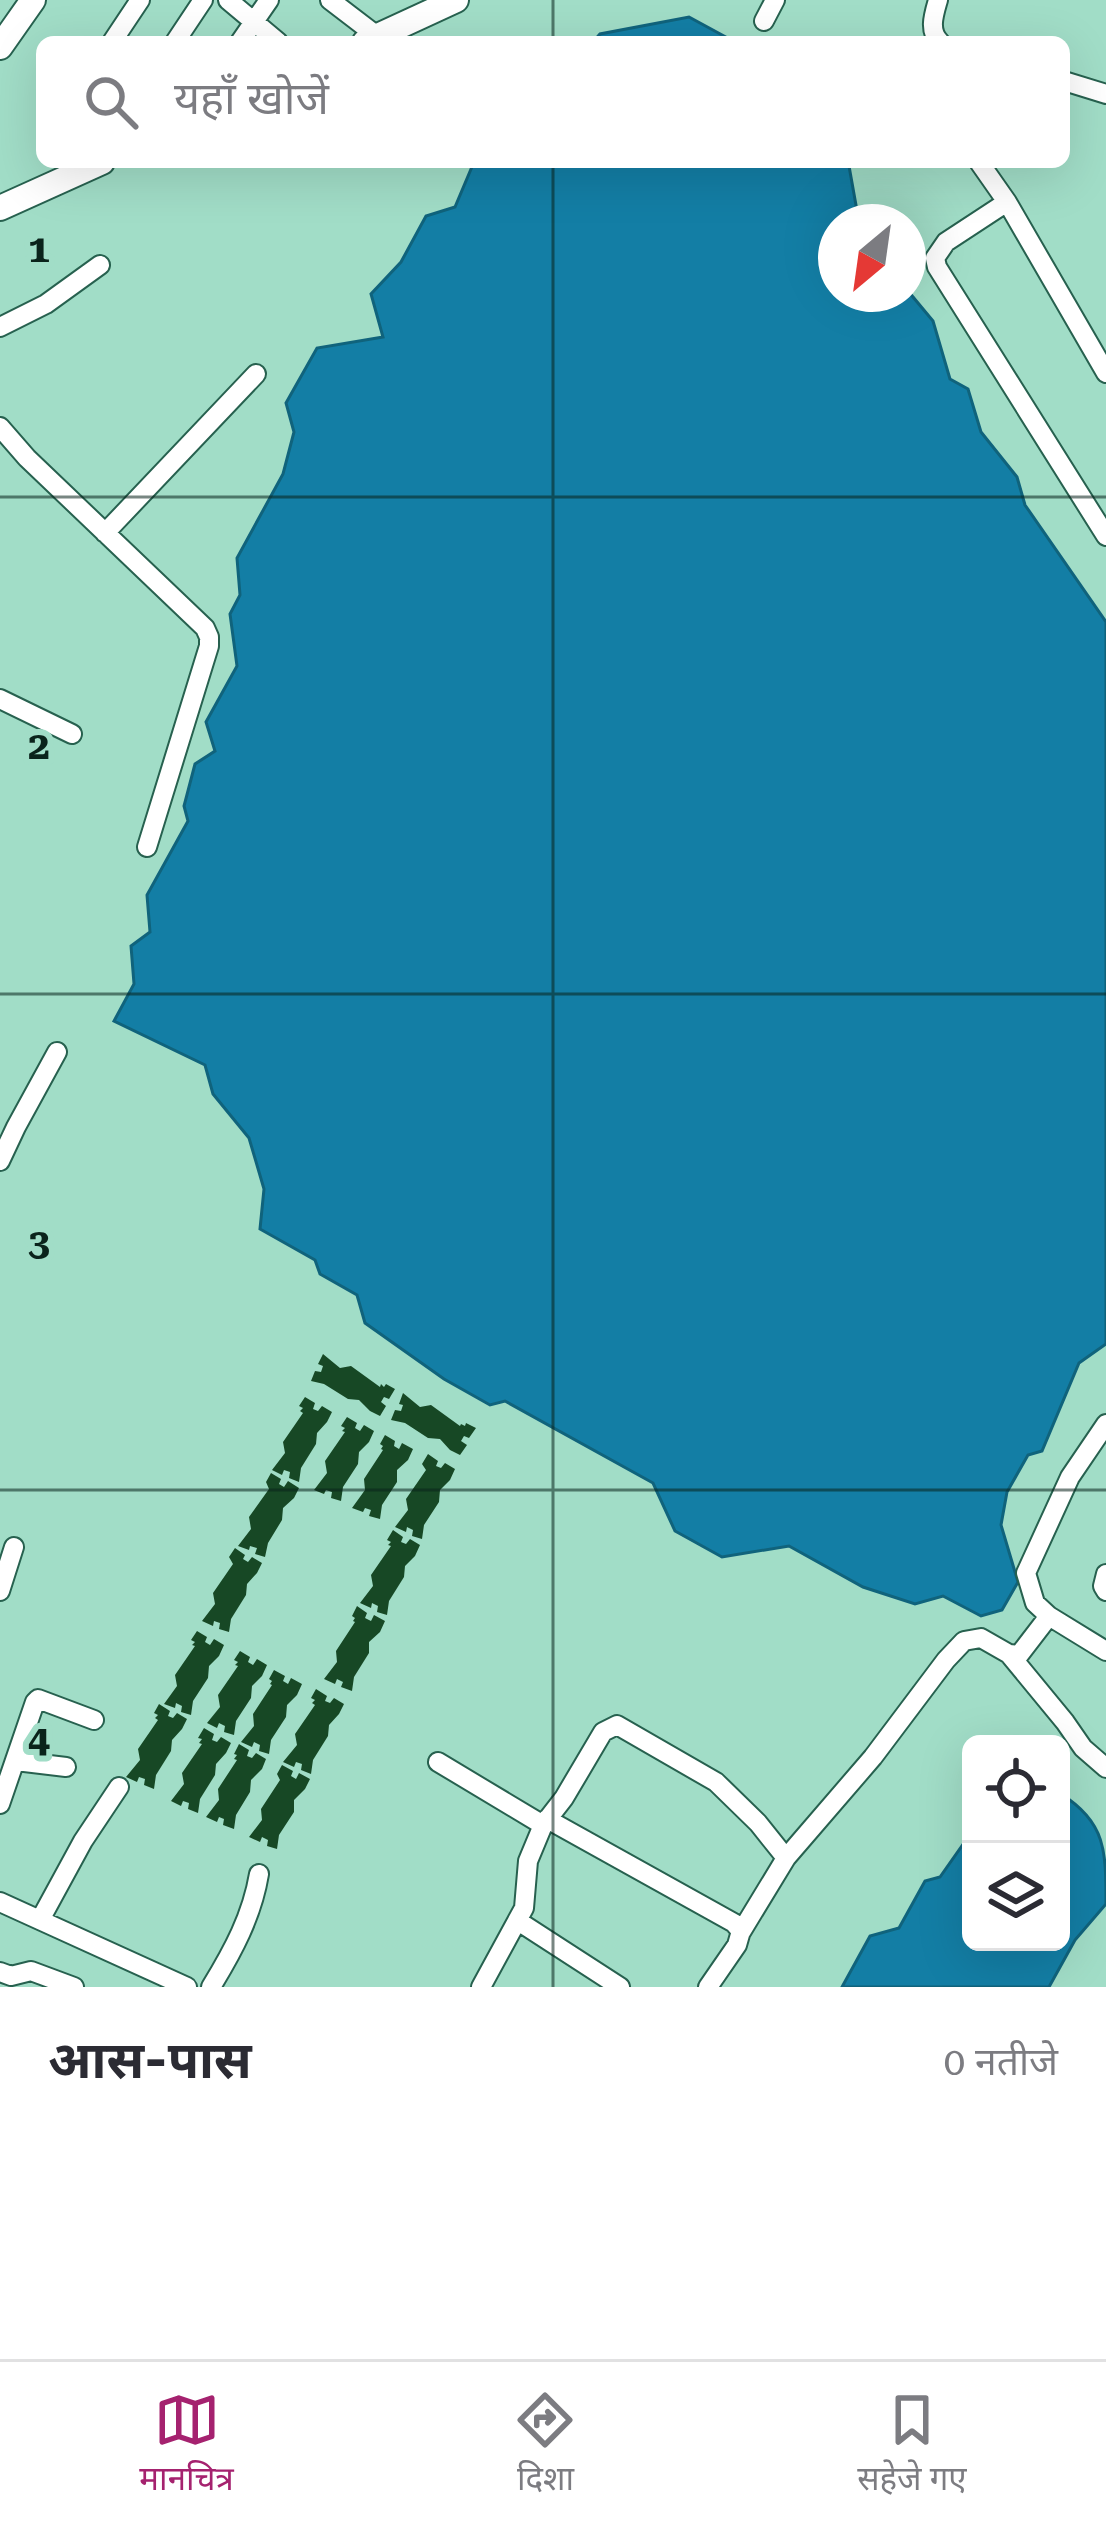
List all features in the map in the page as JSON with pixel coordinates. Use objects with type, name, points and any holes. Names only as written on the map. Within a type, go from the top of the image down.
[{"type":"street","points":[[0,47],[33,0]]},
{"type":"street","points":[[116,36],[140,0]]},
{"type":"street","points":[[179,36],[203,0]]},
{"type":"street","points":[[228,0],[271,36]]},
{"type":"street","points":[[244,36],[269,0]]},
{"type":"street","points":[[330,0],[368,36]]},
{"type":"street","points":[[376,36],[418,11],[456,0]]},
{"type":"street","points":[[764,21],[775,0]]},
{"type":"street","points":[[934,36],[938,0]]},
{"type":"street","points":[[1070,84],[1106,94]]},
{"type":"street","points":[[0,208],[82,168]]},
{"type":"street","points":[[983,168],[1106,373]]},
{"type":"street","points":[[1006,202],[946,242],[935,258],[937,267],[1106,536]]},
{"type":"street","points":[[0,327],[46,304],[100,265]]},
{"type":"street","points":[[105,533],[256,374]]},
{"type":"street","points":[[0,427],[209,637],[147,847]]},
{"type":"street","points":[[0,699],[72,734]]},
{"type":"street","points":[[0,1161],[57,1052]]},
{"type":"street","points":[[1106,1424],[1070,1477],[1026,1573],[1035,1603],[1106,1651]]},
{"type":"street","points":[[0,1591],[14,1547]]},
{"type":"street","points":[[1106,1574],[1106,1591]]},
{"type":"street","points":[[1009,1654],[1022,1652],[1049,1616]]},
{"type":"street","points":[[708,1987],[786,1858],[964,1641],[981,1638],[1009,1654],[1083,1748],[1106,1768]]},
{"type":"street","points":[[0,1804],[34,1702],[94,1720]]},
{"type":"street","points":[[481,1987],[518,1921],[526,1899],[529,1861],[545,1822],[603,1732],[617,1725],[716,1783],[786,1858]]},
{"type":"street","points":[[16,1761],[65,1767]]},
{"type":"street","points":[[438,1762],[734,1923],[741,1932]]},
{"type":"street","points":[[40,1920],[119,1787]]},
{"type":"street","points":[[211,1987],[253,1906],[259,1874]]},
{"type":"street","points":[[0,1902],[187,1987]]},
{"type":"street","points":[[518,1921],[620,1987]]},
{"type":"street","points":[[12,1978],[39,1972],[74,1987]]},
{"type":"water","points":[[689,17],[724,36],[598,36]]},
{"type":"water","points":[[471,168],[849,168],[856,204],[818,204],[818,312],[926,312],[933,321],[950,379],[968,389],[981,432],[1017,477],[1025,505],[1106,622],[1106,1344],[1079,1363],[1042,1451],[1028,1455],[1007,1492],[1001,1525],[1018,1582],[1002,1610],[981,1616],[943,1596],[915,1604],[863,1587],[789,1546],[722,1557],[675,1531],[653,1483],[505,1401],[490,1405],[444,1379],[365,1323],[357,1295],[320,1274],[315,1260],[260,1229],[264,1189],[249,1138],[213,1094],[205,1065],[114,1021],[134,984],[131,946],[150,932],[147,895],[188,821],[184,806],[195,764],[215,751],[206,722],[237,666],[230,614],[240,595],[237,558],[283,474],[294,432],[286,403],[317,348],[383,337],[371,294],[401,262],[426,216],[455,207]]},
{"type":"water","points":[[1070,1801],[1095,1827],[1105,1868],[1106,1904],[1070,1949]]},
{"type":"water","points":[[962,1846],[962,1951],[1069,1951],[1049,1987],[842,1987],[870,1936],[899,1928],[925,1881],[940,1877]]},
{"type":"building","points":[[323,1354],[340,1368],[351,1366],[380,1387],[386,1384],[395,1389],[381,1402],[386,1406],[380,1416],[359,1400],[311,1381],[315,1371],[321,1372],[323,1366],[318,1364]]},
{"type":"building","points":[[403,1393],[420,1407],[431,1405],[460,1426],[466,1423],[476,1428],[461,1441],[467,1445],[460,1455],[440,1439],[391,1420],[395,1410],[401,1411]]},
{"type":"building","points":[[305,1397],[315,1403],[313,1409],[322,1406],[332,1412],[317,1433],[299,1482],[289,1478],[290,1472],[284,1470],[282,1475],[272,1470],[285,1453],[283,1442],[303,1413],[299,1406]]},
{"type":"building","points":[[347,1417],[360,1431],[364,1425],[374,1431],[359,1452],[341,1501],[331,1498],[332,1492],[314,1490],[327,1473],[325,1461],[345,1432],[341,1426]]},
{"type":"building","points":[[385,1435],[399,1449],[402,1443],[413,1449],[397,1470],[397,1482],[382,1505],[380,1519],[369,1516],[371,1510],[352,1508],[365,1490],[364,1479],[383,1450],[380,1444]]},
{"type":"building","points":[[428,1454],[438,1461],[436,1466],[445,1463],[455,1469],[440,1490],[422,1539],[412,1536],[413,1530],[407,1527],[406,1532],[395,1527],[408,1510],[406,1499],[426,1470],[422,1464]]},
{"type":"building","points":[[271,1473],[284,1487],[288,1481],[299,1488],[283,1508],[265,1557],[255,1554],[257,1548],[238,1546],[251,1529],[249,1517],[269,1489],[266,1482]]},
{"type":"building","points":[[393,1530],[403,1537],[401,1542],[410,1539],[420,1545],[405,1566],[387,1615],[377,1612],[378,1606],[372,1603],[371,1608],[360,1603],[373,1586],[371,1575],[391,1546],[387,1540]]},
{"type":"building","points":[[235,1548],[248,1562],[252,1557],[262,1563],[247,1584],[229,1632],[219,1629],[220,1623],[214,1621],[213,1626],[202,1621],[215,1604],[213,1593],[233,1564],[229,1557]]},
{"type":"building","points":[[357,1606],[367,1613],[365,1618],[371,1621],[374,1615],[385,1621],[369,1642],[369,1653],[354,1677],[352,1691],[341,1687],[343,1682],[337,1679],[335,1684],[324,1679],[337,1662],[336,1651],[355,1622],[352,1616]]},
{"type":"building","points":[[197,1631],[210,1645],[214,1639],[224,1645],[209,1666],[191,1715],[181,1712],[182,1706],[176,1703],[175,1708],[164,1704],[177,1686],[175,1675],[195,1646],[191,1640]]},
{"type":"building","points":[[240,1651],[253,1665],[257,1659],[267,1665],[252,1686],[234,1735],[224,1732],[225,1726],[219,1723],[217,1728],[207,1723],[220,1707],[218,1695],[238,1666],[234,1660]]},
{"type":"building","points":[[274,1670],[288,1684],[291,1678],[302,1684],[287,1705],[269,1754],[259,1751],[260,1745],[254,1742],[252,1747],[241,1742],[254,1726],[253,1714],[272,1685],[269,1679]]},
{"type":"building","points":[[316,1689],[327,1696],[325,1701],[334,1698],[344,1704],[329,1725],[311,1774],[301,1770],[302,1764],[296,1762],[294,1767],[283,1762],[297,1745],[295,1734],[315,1705],[311,1698]]},
{"type":"building","points":[[159,1704],[170,1711],[168,1716],[177,1713],[187,1719],[172,1740],[154,1789],[144,1785],[145,1779],[139,1777],[137,1782],[126,1777],[140,1760],[138,1749],[158,1720],[154,1713]]},
{"type":"building","points":[[204,1728],[214,1734],[212,1740],[221,1737],[231,1743],[216,1764],[198,1813],[188,1809],[189,1803],[183,1801],[181,1806],[171,1801],[184,1784],[182,1773],[202,1744],[198,1738]]},
{"type":"building","points":[[239,1744],[249,1750],[247,1756],[256,1753],[266,1759],[251,1780],[234,1829],[223,1825],[224,1819],[219,1817],[217,1822],[206,1817],[219,1800],[218,1789],[237,1760],[234,1754]]},
{"type":"building","points":[[282,1765],[296,1779],[299,1773],[310,1779],[294,1800],[294,1812],[279,1835],[277,1849],[267,1846],[268,1840],[262,1837],[260,1842],[249,1837],[262,1820],[261,1809],[280,1780],[277,1774]]}]
